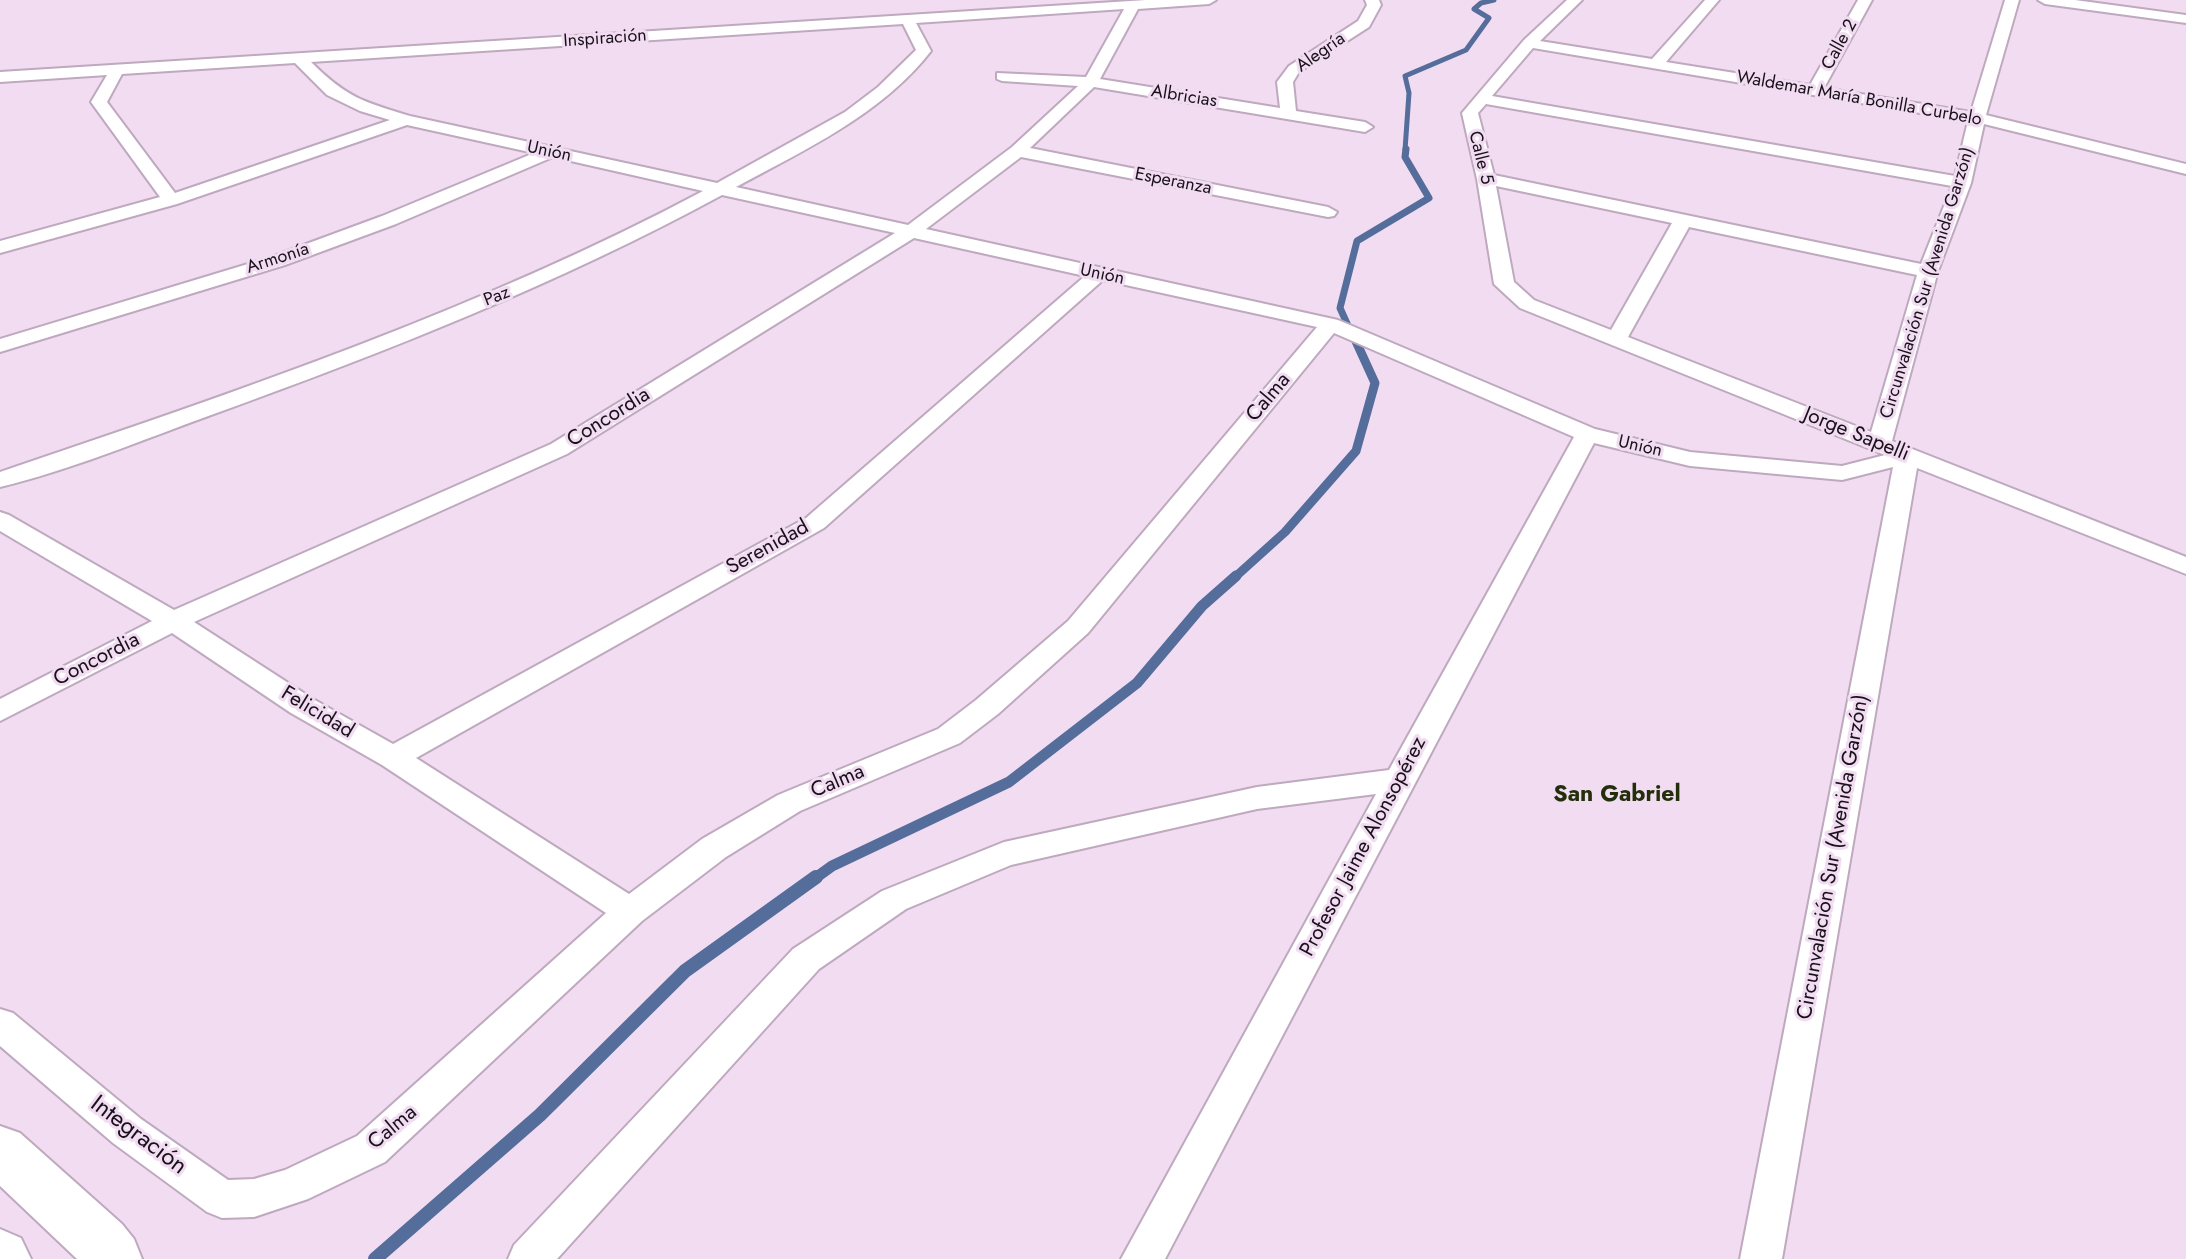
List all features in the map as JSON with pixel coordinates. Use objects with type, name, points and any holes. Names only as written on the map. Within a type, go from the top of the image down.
[{"type":"main road","points":[[0,1150],[101,1243],[113,1259]]},
{"type":"street","name":"Inspiración","points":[[0,77],[1209,0]]},
{"type":"street","name":"Alegría","points":[[1288,113],[1285,82],[1294,69],[1364,24],[1374,5],[1372,0]]},
{"type":"street","name":"Calle 5","points":[[1527,304],[1504,284],[1486,179],[1470,113],[1529,43],[1575,0]]},
{"type":"street","points":[[1656,64],[1712,0]]},
{"type":"street","name":"Calle 2","points":[[1815,90],[1865,0]]},
{"type":"street","name":"Circunvalación Sur (Avenida Garzón)","points":[[1761,1259],[1893,450],[1928,271],[1962,183],[1977,118],[2012,0]]},
{"type":"street","points":[[2045,0],[2186,19]]},
{"type":"street","name":"Concordia","points":[[0,710],[173,621],[559,449],[909,232],[1018,151],[1091,82],[1133,6]]},
{"type":"street","name":"Paz","points":[[0,480],[340,359],[552,275],[623,242],[871,101],[923,51],[908,20]]},
{"type":"street","name":"Waldemar María Bonilla Curbelo","points":[[1529,43],[1977,118],[2186,169]]},
{"type":"street","name":"Unión","points":[[300,59],[332,92],[366,108],[406,120],[1331,324],[1587,434],[1690,459],[1842,472],[1893,450]]},
{"type":"street","points":[[117,70],[99,102],[171,200]]},
{"type":"street","name":"Albricias","points":[[1002,76],[1091,82],[1365,127]]},
{"type":"street","points":[[1482,99],[1962,183]]},
{"type":"street","points":[[0,247],[171,200],[406,120]]},
{"type":"street","name":"Esperanza","points":[[1018,151],[1328,212]]},
{"type":"street","name":"Armonía","points":[[0,346],[290,256],[389,220],[549,153]]},
{"type":"street","points":[[1486,179],[1928,271]]},
{"type":"street","points":[[1616,340],[1683,220]]},
{"type":"street","name":"Serenidad","points":[[393,758],[815,523],[1098,274]]},
{"type":"street","name":"Jorge Sapelli","points":[[1527,304],[2186,566]]},
{"type":"street","name":"Calma","points":[[293,1186],[372,1149],[630,912],[714,848],[789,803],[950,736],[987,707],[1078,627],[1331,324]]},
{"type":"street","name":"Profesor Jaime Alonsopérez","points":[[1144,1258],[1587,434]]},
{"type":"street","name":"Felicidad","points":[[0,520],[50,552],[173,621],[302,706],[393,758],[630,912]]},
{"type":"street","points":[[529,1259],[806,959],[894,900],[1004,854],[1258,798],[1400,780]]},
{"type":"street","name":"Integración","points":[[0,1024],[127,1131],[222,1199],[254,1198],[293,1186]]},
{"type":"waterway","points":[[1405,150],[1409,93],[1405,76],[1466,50],[1489,18],[1474,9],[1481,3],[1494,0]]},
{"type":"waterway","points":[[1354,339],[1340,308],[1357,241],[1429,198],[1405,157],[1406,149]]},
{"type":"waterway","points":[[1234,578],[1285,532],[1356,451],[1375,383],[1354,337]]},
{"type":"waterway","points":[[814,879],[832,866],[1009,782],[1137,683],[1202,606],[1236,576]]},
{"type":"waterway","points":[[375,1259],[540,1115],[685,971],[816,877]]},
{"type":"district","name":"San Gabriel","points":[[1617,795]]}]
